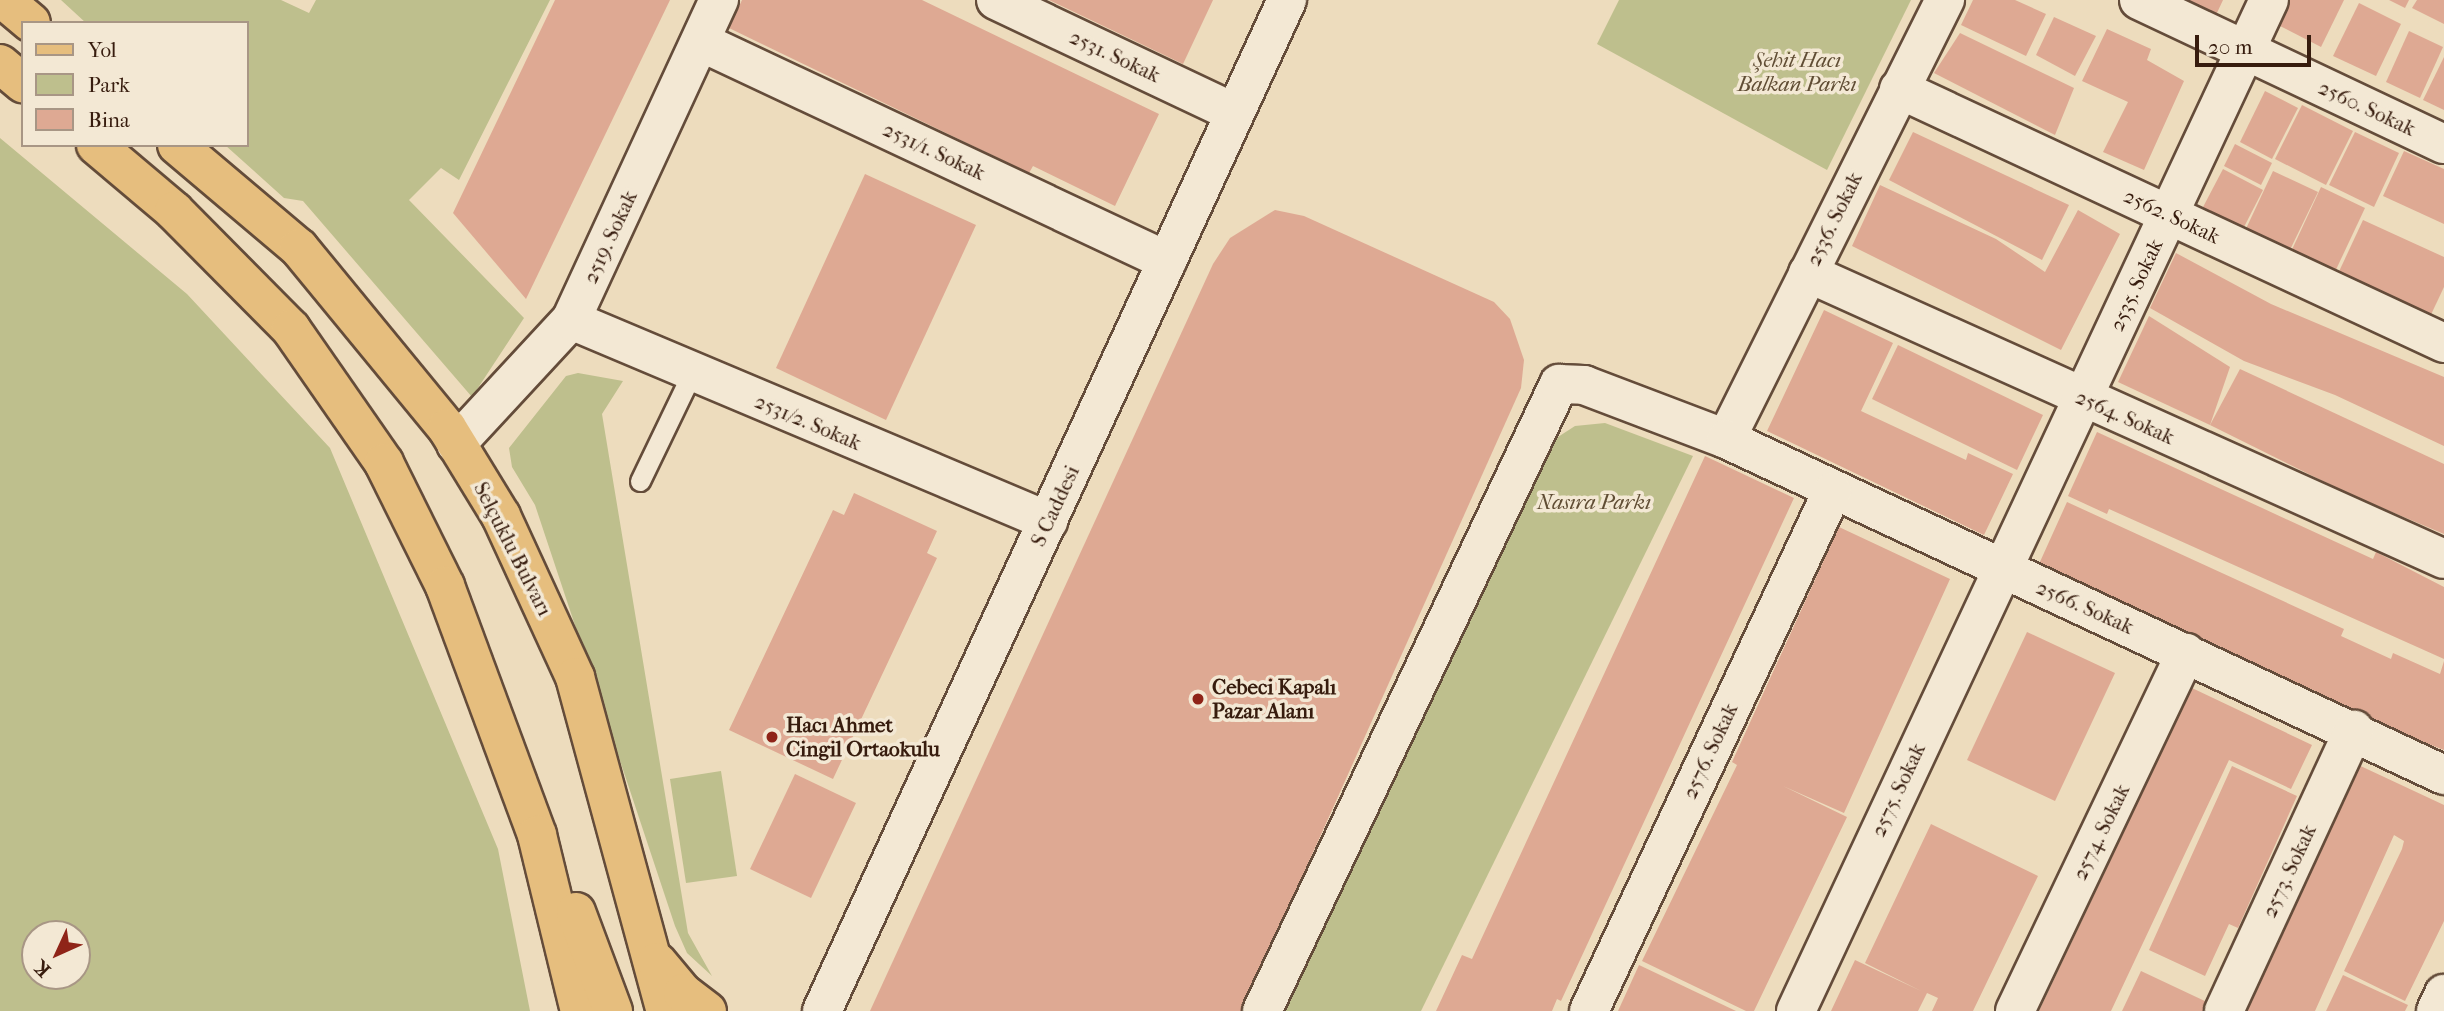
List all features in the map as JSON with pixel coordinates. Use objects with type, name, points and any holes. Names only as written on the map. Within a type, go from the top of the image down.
[{"type":"main road","points":[[4,0],[29,21]]},
{"type":"main road","points":[[0,64],[21,81]]},
{"type":"main road","points":[[98,147],[174,211],[291,329],[384,463],[445,586],[537,835],[585,930],[613,1011]]},
{"type":"main road","name":"Selçuklu Bulvarı","points":[[179,147],[299,248],[456,444],[501,516],[575,677],[666,1011]]},
{"type":"main road","points":[[537,835],[580,1011]]},
{"type":"main road","points":[[653,957],[683,993],[707,1011]]},
{"type":"street","name":"2519. Sokak","points":[[456,444],[571,320],[719,0]]},
{"type":"street","name":"2531. Sokak","points":[[996,0],[1235,113]]},
{"type":"street","name":"S Caddesi","points":[[822,1011],[1287,0]]},
{"type":"street","name":"2536. Sokak","points":[[1726,439],[1945,0]]},
{"type":"street","name":"2560. Sokak","points":[[2139,0],[2444,144]]},
{"type":"street","name":"2535. Sokak","points":[[2001,569],[2269,0]]},
{"type":"street","name":"2531/1. Sokak","points":[[701,42],[1167,261]]},
{"type":"street","name":"2562. Sokak","points":[[1899,89],[2444,343]]},
{"type":"street","name":"2564. Sokak","points":[[1808,273],[2444,559]]},
{"type":"street","name":"2531/2. Sokak","points":[[571,320],[1048,521]]},
{"type":"street","name":"2566. Sokak","points":[[1262,1011],[1559,384],[1584,385],[1726,439],[1832,492],[2354,730],[2444,775]]},
{"type":"street","name":"2576. Sokak","points":[[1589,1011],[1832,492]]},
{"type":"street","name":"2575. Sokak","points":[[1796,1011],[2001,569]]},
{"type":"street","name":"2574. Sokak","points":[[2015,1011],[2186,653]]},
{"type":"street","name":"2573. Sokak","points":[[2224,1011],[2354,730]]},
{"type":"street","points":[[2436,1011],[2444,994]]},
{"type":"lane","points":[[640,481],[692,373]]},
{"type":"green space","points":[[61,0],[281,0],[309,13],[316,0],[550,0],[459,180],[441,168],[409,200],[524,318],[472,397],[303,201],[284,198],[227,147],[248,147],[248,21],[84,21]]},
{"type":"green space","name":"Şehit Hacı Balkan Parkı","points":[[1619,0],[1911,0],[1827,170],[1597,44]]},
{"type":"green space","points":[[0,138],[187,294],[330,448],[498,849],[530,1011],[0,1011]]},
{"type":"green space","points":[[578,373],[623,381],[602,414],[688,933],[712,976],[687,953],[675,926],[535,505],[512,467],[509,448],[566,376]]},
{"type":"green space","name":"Nasıra Parkı","points":[[1605,423],[1693,456],[1421,1011],[1281,1011],[1544,446],[1575,426]]},
{"type":"green space","points":[[721,771],[737,876],[686,883],[670,779]]},
{"type":"building","points":[[555,0],[670,0],[526,299],[453,213]]},
{"type":"building","points":[[742,0],[922,0],[1159,114],[1115,206],[1033,166],[1029,173],[729,28]]},
{"type":"building","points":[[1049,0],[1213,0],[1183,64]]},
{"type":"building","points":[[1973,0],[2015,0],[2046,14],[2026,56],[1961,25]]},
{"type":"building","points":[[2184,0],[2223,0],[2216,15]]},
{"type":"building","points":[[2290,0],[2344,0],[2321,47],[2278,25]]},
{"type":"building","points":[[2389,0],[2409,0],[2405,8]]},
{"type":"building","points":[[2417,0],[2444,0],[2444,24],[2412,8]]},
{"type":"building","points":[[2359,3],[2401,24],[2376,76],[2333,56]]},
{"type":"building","points":[[2054,17],[2096,36],[2075,76],[2036,55]]},
{"type":"building","points":[[2107,29],[2151,49],[2147,60],[2184,81],[2144,170],[2103,152],[2128,102],[2082,81]]},
{"type":"building","points":[[2409,31],[2443,47],[2420,98],[2386,82]]},
{"type":"building","points":[[1960,33],[2074,88],[2055,135],[1934,73]]},
{"type":"building","points":[[2444,57],[2444,110],[2423,100]]},
{"type":"building","points":[[2265,91],[2298,108],[2272,159],[2240,142]]},
{"type":"building","points":[[2302,105],[2353,131],[2326,185],[2275,159]]},
{"type":"building","points":[[1913,132],[2069,205],[2042,260],[1889,180]]},
{"type":"building","points":[[2355,132],[2399,153],[2374,207],[2329,185]]},
{"type":"building","points":[[2235,144],[2272,163],[2261,185],[2224,166]]},
{"type":"building","points":[[2404,151],[2444,169],[2444,224],[2383,196]]},
{"type":"building","points":[[2223,169],[2263,190],[2243,229],[2202,209]]},
{"type":"building","points":[[2273,171],[2318,192],[2288,254],[2244,233]]},
{"type":"building","points":[[865,174],[976,225],[886,420],[776,368]]},
{"type":"building","points":[[1880,185],[1996,239],[2045,272],[2078,210],[2120,234],[2061,350],[1852,246]]},
{"type":"building","points":[[2321,187],[2365,208],[2333,276],[2289,256]]},
{"type":"building","name":"Cebeci Kapalı Pazar Alanı","points":[[1275,210],[1304,216],[1494,302],[1510,319],[1524,360],[1521,388],[1242,1011],[870,1011],[1213,264],[1230,238]]},
{"type":"building","points":[[2363,220],[2444,257],[2444,287],[2428,321],[2336,278]]},
{"type":"building","points":[[2176,253],[2271,304],[2444,377],[2444,446],[2335,395],[2244,361],[2150,308]]},
{"type":"building","points":[[1824,310],[1893,343],[1861,411],[1966,460],[1968,453],[2013,474],[1984,535],[1767,431]]},
{"type":"building","points":[[2149,316],[2230,367],[2210,425],[2118,382]]},
{"type":"building","points":[[1898,345],[2043,415],[2017,470],[1872,399]]},
{"type":"building","points":[[2240,369],[2444,464],[2444,534],[2347,493],[2210,425]]},
{"type":"building","points":[[2097,432],[2373,559],[2376,552],[2444,587],[2444,659],[2109,509],[2107,514],[2068,496]]},
{"type":"building","points":[[1705,456],[1794,498],[1561,1001],[1557,999],[1552,1011],[1436,1011],[1462,955],[1472,959]]},
{"type":"building","points":[[854,493],[937,531],[927,553],[937,558],[833,779],[729,730],[833,510],[844,515]]},
{"type":"building","points":[[2067,502],[2344,629],[2341,636],[2391,659],[2393,653],[2440,674],[2444,661],[2444,750],[2312,699],[2315,691],[2268,670],[2265,678],[2217,656],[2221,647],[2039,564]]},
{"type":"building","points":[[1839,527],[1950,579],[1844,813],[1783,786],[1847,817],[1754,1011],[1746,1011],[1642,961],[1737,765],[1732,762]]},
{"type":"building","points":[[2027,632],[2115,673],[2055,801],[1967,760]]},
{"type":"building","points":[[2192,688],[2312,745],[2291,789],[2229,760],[2111,1011],[2039,1011]]},
{"type":"building","points":[[2352,762],[2444,805],[2444,921],[2405,1001],[2344,971],[2402,849],[2404,841],[2394,835],[2315,1011],[2241,1011]]},
{"type":"building","points":[[2232,766],[2297,796],[2238,928],[2229,924],[2205,976],[2149,950]]},
{"type":"building","points":[[795,774],[856,803],[811,898],[750,869]]},
{"type":"building","points":[[1931,824],[2038,876],[1973,1011],[1932,1011],[1938,998],[1927,993],[1918,1011],[1831,1011],[1855,960],[1921,991],[1865,963]]},
{"type":"building","points":[[1639,965],[1736,1011],[1618,1011]]},
{"type":"building","points":[[2141,971],[2209,1003],[2205,1011],[2122,1011]]},
{"type":"building","points":[[2343,975],[2408,1005],[2405,1011],[2326,1011]]},
{"type":"place","name":"Cebeci Kapalı Pazar Alanı","points":[[1198,699]]},
{"type":"place","name":"Hacı Ahmet Cingil Ortaokulu","points":[[772,737]]}]
